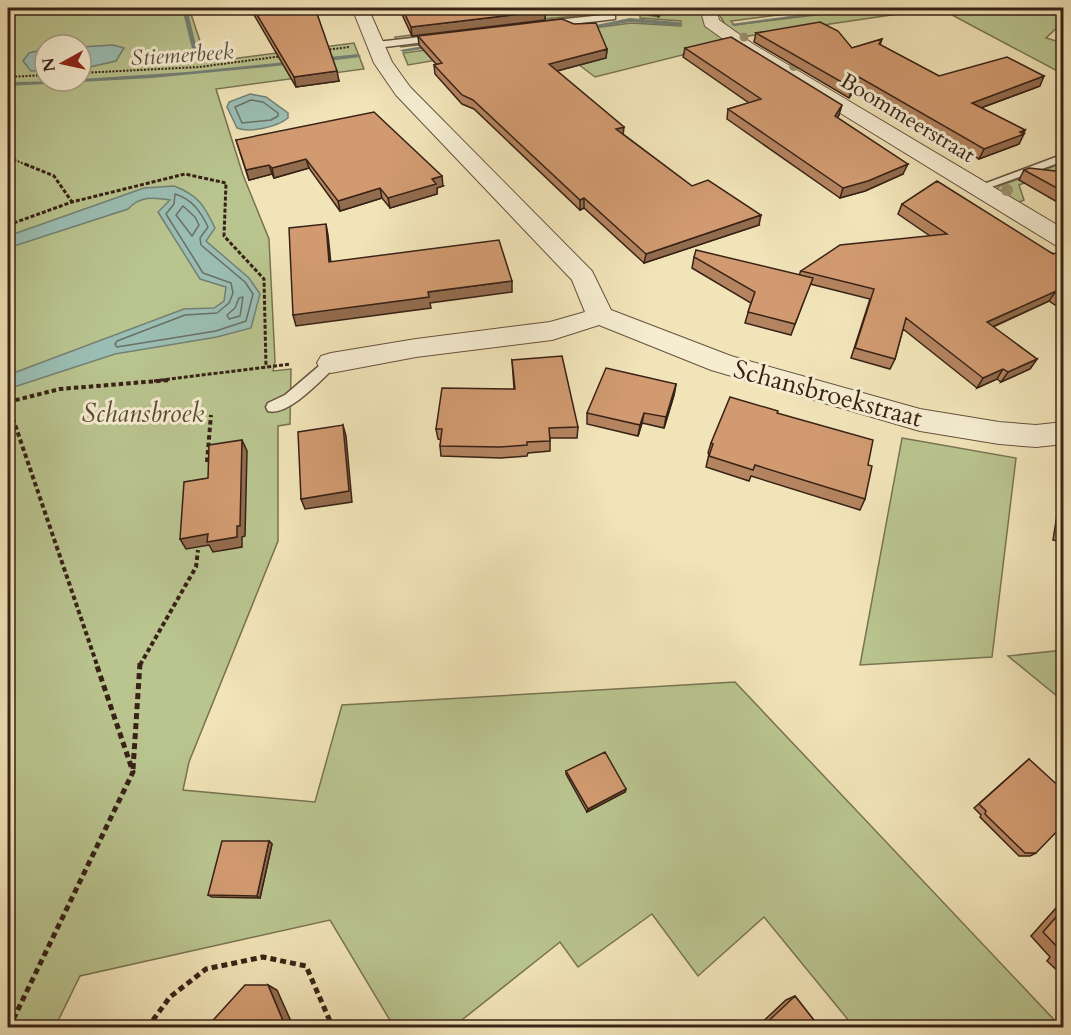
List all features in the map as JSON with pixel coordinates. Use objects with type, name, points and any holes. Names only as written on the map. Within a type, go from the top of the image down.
[{"type":"street","points":[[332,363],[416,348],[552,331],[600,316],[583,278],[403,91],[383,63],[360,8]]},
{"type":"street","name":"Boommeerstraat","points":[[708,8],[711,22],[720,30],[1064,240]]},
{"type":"street","name":"Schansbroekstraat","points":[[600,316],[721,363],[920,420],[999,433],[1036,436],[1064,433]]},
{"type":"lane","points":[[537,26],[612,17]]},
{"type":"lane","points":[[376,45],[445,37]]},
{"type":"lane","points":[[979,188],[1064,157]]},
{"type":"lane","points":[[273,407],[290,399],[332,363]]},
{"type":"path","points":[[317,51],[376,45]]},
{"type":"path","points":[[93,72],[199,67],[293,54]]},
{"type":"path","points":[[8,77],[33,76]]},
{"type":"path","points":[[8,157],[54,176],[72,202]]},
{"type":"path","points":[[8,225],[72,202],[185,174],[226,183],[224,236],[264,279],[266,367]]},
{"type":"path","points":[[133,772],[8,403],[29,393],[94,384],[148,382],[295,363]]},
{"type":"path","points":[[207,462],[211,415]]},
{"type":"path","points":[[9,1028],[133,772],[140,662],[196,567],[198,550]]},
{"type":"path","points":[[147,1028],[170,996],[206,969],[263,957],[306,966],[333,1028]]},
{"type":"green space","name":"Schansbroek","points":[[8,8],[189,8],[207,62],[354,43],[364,69],[216,89],[243,175],[269,239],[275,361],[273,371],[291,369],[290,424],[278,426],[278,541],[189,762],[183,790],[315,802],[342,705],[735,682],[1061,1027],[854,1027],[764,917],[698,976],[652,914],[578,967],[560,942],[453,1027],[394,1027],[330,920],[80,976],[55,1027],[8,1027]]},
{"type":"green space","points":[[522,8],[624,8],[620,12],[533,20],[541,31],[401,47],[395,37],[466,28]]},
{"type":"green space","points":[[665,8],[700,8],[704,21],[730,43],[595,77],[548,41],[408,65],[403,53],[631,23],[681,26],[681,21],[640,18],[640,14],[659,17]]},
{"type":"green space","points":[[760,8],[834,8],[731,21],[734,25],[873,8],[939,8],[748,36],[743,39],[726,26],[717,11]]},
{"type":"green space","points":[[939,8],[1063,8],[1063,22],[1046,38],[1063,43],[1063,74]]},
{"type":"green space","points":[[1063,163],[1063,168],[1019,185],[1024,200],[1017,203],[996,190],[999,186]]},
{"type":"green space","points":[[902,438],[1016,458],[992,657],[860,665]]},
{"type":"green space","points":[[1063,650],[1063,701],[1008,656]]},
{"type":"water","points":[[113,45],[124,48],[116,61],[93,66],[93,46]]},
{"type":"water","points":[[33,52],[33,71],[23,61],[29,53]]},
{"type":"water","points":[[250,94],[266,97],[288,113],[288,118],[263,128],[249,130],[237,128],[227,107],[229,102]]},
{"type":"water","points":[[174,186],[189,193],[199,202],[215,228],[206,241],[249,278],[260,294],[251,328],[217,337],[115,354],[8,389],[8,375],[184,309],[214,308],[224,301],[226,287],[200,279],[158,212],[170,200],[152,198],[142,200],[128,209],[8,248],[8,236],[144,188]]},
{"type":"building","points":[[253,8],[315,8],[337,71],[294,77]]},
{"type":"building","points":[[402,8],[538,8],[545,11],[411,27]]},
{"type":"building","points":[[636,8],[661,8],[659,11]]},
{"type":"building","points":[[562,19],[574,24],[596,23],[607,49],[549,64],[624,127],[616,129],[692,186],[708,180],[761,215],[646,254],[584,198],[580,200],[473,100],[462,95],[434,65],[442,63],[418,36]]},
{"type":"building","points":[[820,22],[838,31],[852,48],[882,39],[879,44],[939,76],[1007,57],[1044,76],[972,103],[1025,130],[1020,132],[1024,134],[984,149],[859,77],[852,88],[756,33]]},
{"type":"building","points":[[731,37],[842,105],[835,116],[908,164],[868,181],[843,188],[728,109],[761,99],[685,48]]},
{"type":"building","points":[[374,112],[442,176],[432,179],[436,184],[388,198],[380,188],[338,201],[306,159],[272,168],[269,165],[246,170],[236,140]]},
{"type":"building","points":[[1029,168],[1064,172],[1064,192],[1024,170]]},
{"type":"building","points":[[937,181],[1053,254],[1064,257],[1064,296],[1056,291],[987,322],[1037,359],[1008,372],[1003,369],[983,378],[906,318],[895,359],[855,348],[874,289],[801,271],[840,245],[947,234],[902,204]]},
{"type":"building","points":[[326,224],[329,262],[499,240],[512,281],[428,292],[429,297],[293,315],[289,228]]},
{"type":"building","points":[[696,250],[813,278],[795,324],[748,312],[755,292],[694,257]]},
{"type":"building","points":[[562,356],[578,427],[549,428],[550,441],[527,442],[527,445],[440,446],[442,429],[436,429],[442,388],[515,389],[512,360]]},
{"type":"building","points":[[606,368],[676,384],[666,417],[644,413],[640,425],[587,413]]},
{"type":"building","points":[[730,397],[873,440],[868,465],[872,466],[865,499],[755,465],[753,470],[709,456],[713,444],[711,443]]},
{"type":"building","points":[[343,425],[349,491],[301,499],[298,432]]},
{"type":"building","points":[[242,440],[240,526],[237,526],[237,537],[207,542],[208,534],[180,539],[184,482],[208,478],[209,445]]},
{"type":"building","points":[[605,752],[626,789],[588,809],[566,771]]},
{"type":"building","points":[[1029,759],[1064,791],[1064,824],[1036,853],[1025,853],[985,814],[986,811],[979,804]]},
{"type":"building","points":[[222,841],[269,841],[257,896],[208,895]]},
{"type":"building","points":[[1064,908],[1064,961],[1060,957],[1063,953],[1043,932]]},
{"type":"building","points":[[245,985],[268,985],[286,1028],[206,1028]]},
{"type":"building","points":[[795,996],[820,1028],[761,1028]]},
{"type":"waterway","points":[[184,8],[198,61]]},
{"type":"waterway","name":"Stiemerbeek","points":[[734,24],[859,8]]},
{"type":"waterway","name":"Stiemerbeek","points":[[584,28],[630,20],[679,24]]},
{"type":"waterway","name":"Stiemerbeek","points":[[403,50],[435,46]]},
{"type":"waterway","name":"Stiemerbeek","points":[[320,60],[358,56]]},
{"type":"waterway","name":"Stiemerbeek","points":[[8,84],[152,76],[295,63]]}]
